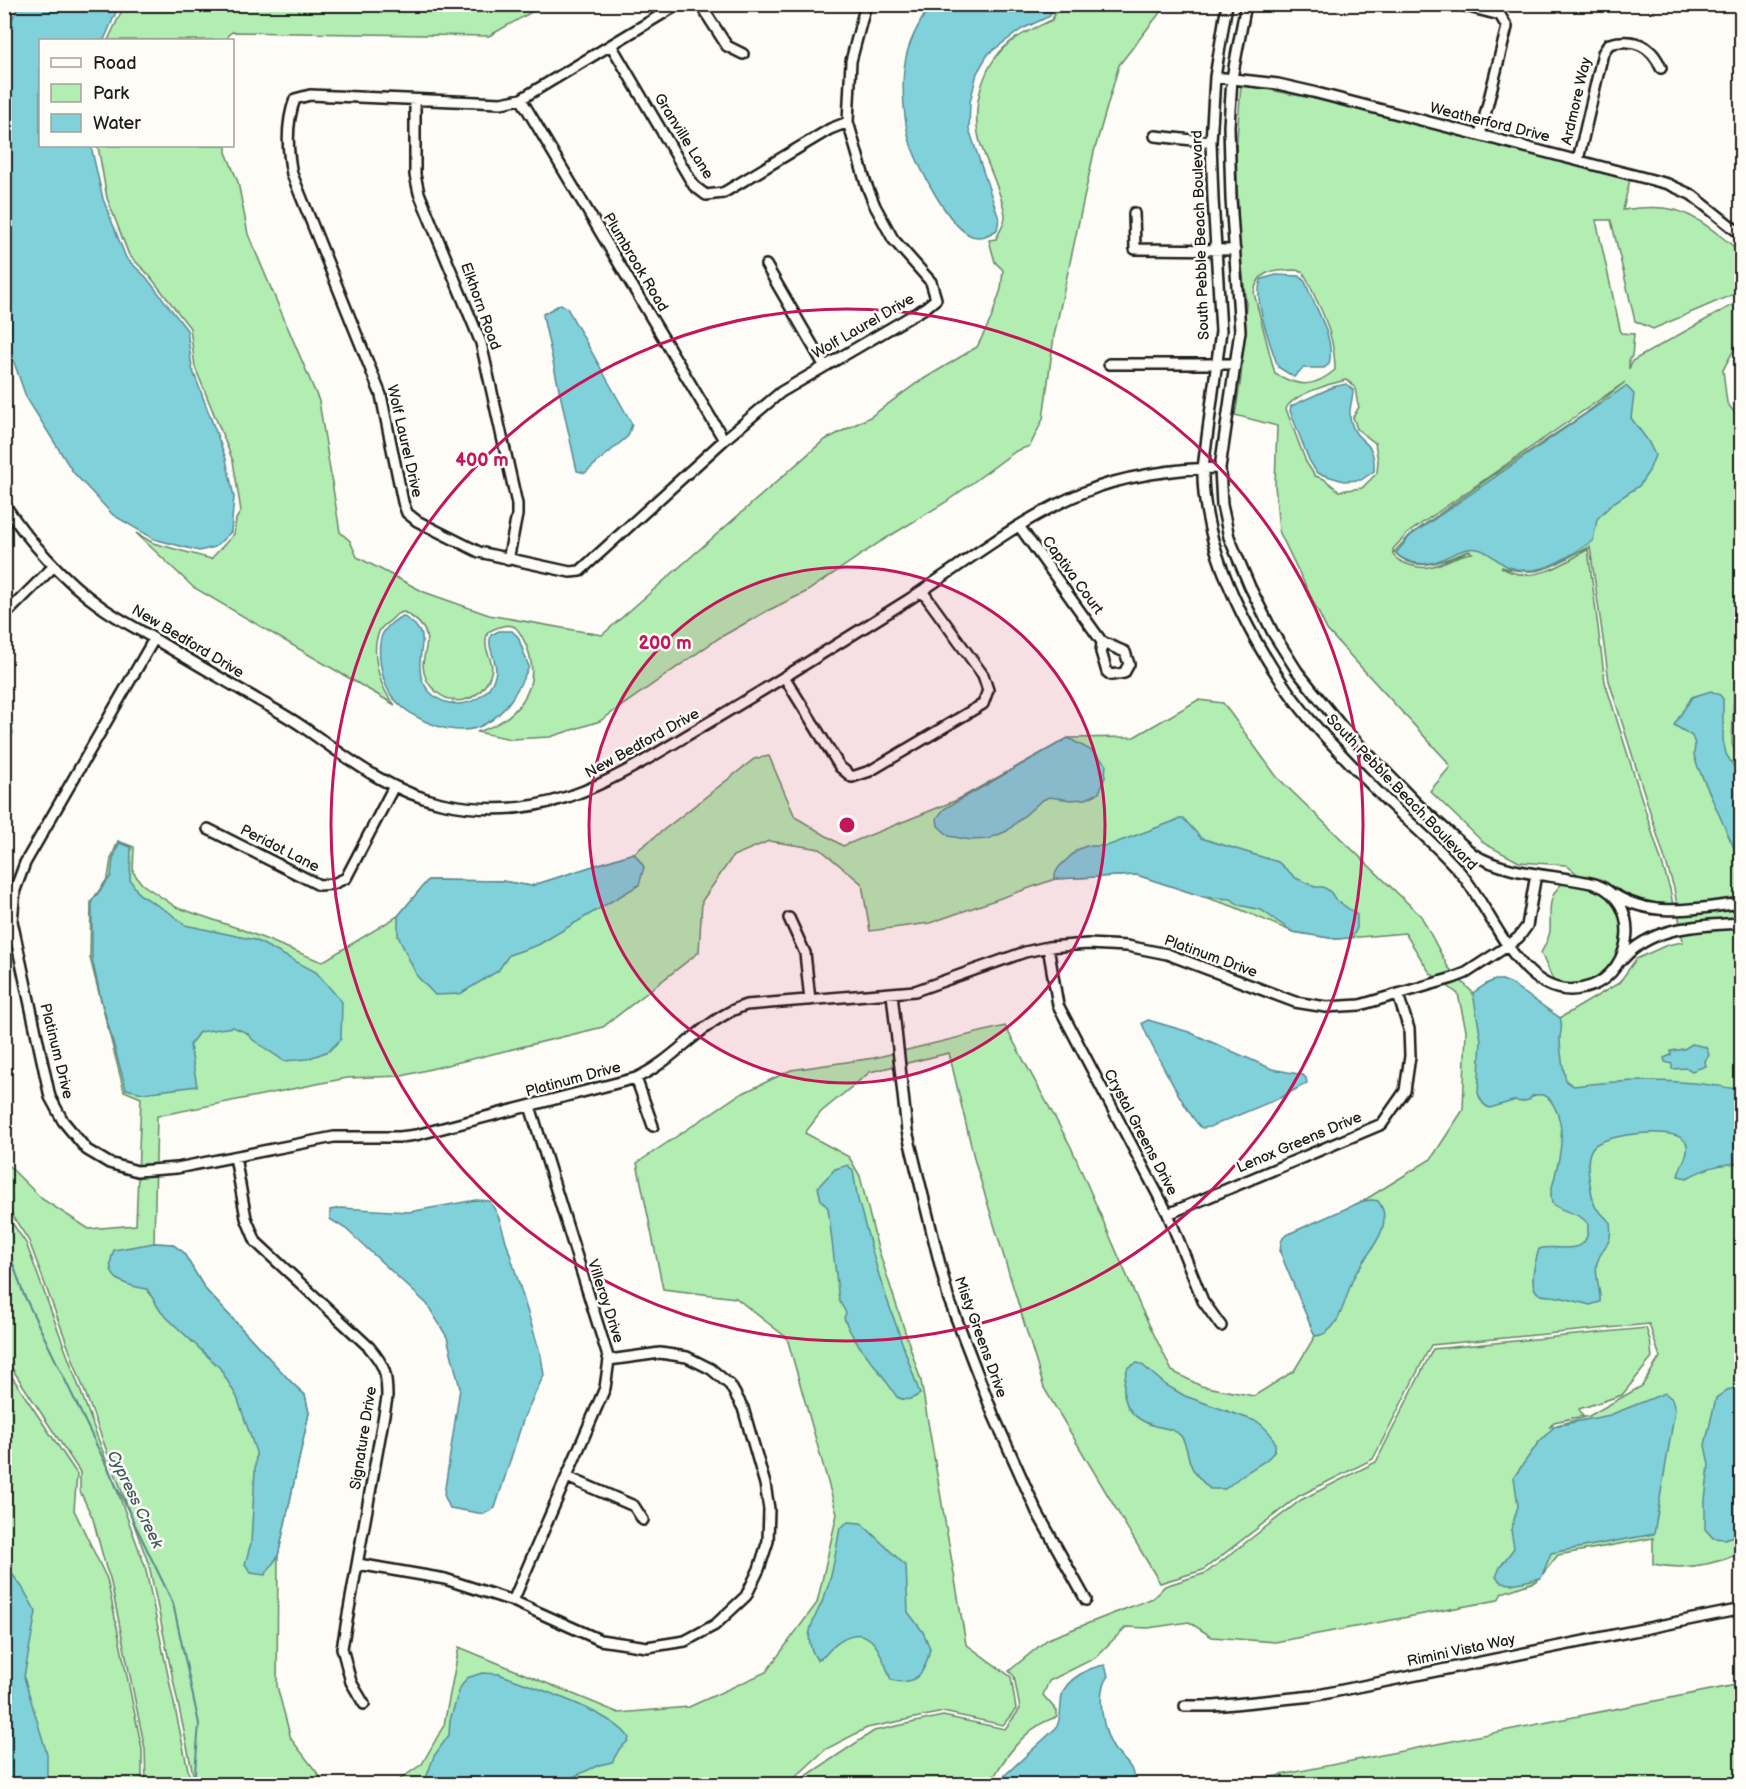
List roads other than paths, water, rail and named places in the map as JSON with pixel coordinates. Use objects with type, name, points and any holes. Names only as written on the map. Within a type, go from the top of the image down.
[{"type":"street","name":"Wolf Laurel Drive","points":[[679,4],[521,99],[501,103],[310,95],[295,99],[290,111],[287,152],[292,174],[381,395],[407,513],[417,521],[479,552],[508,560],[580,572],[724,440],[781,393],[824,365],[925,308],[936,299],[931,282],[893,239],[875,206],[848,122],[851,61],[866,4]]},
{"type":"street","points":[[700,4],[727,46],[743,54]]},
{"type":"street","name":"South Pebble Beach Boulevard","points":[[1227,4],[1215,77],[1211,142],[1221,331],[1203,468],[1204,504],[1213,542],[1232,593],[1262,651],[1294,699],[1326,738],[1460,872],[1509,945],[1533,976],[1544,984],[1560,989],[1575,990],[1588,987],[1607,977],[1638,945],[1663,932],[1742,922]]},
{"type":"street","name":"South Pebble Beach Boulevard","points":[[1246,4],[1232,78],[1230,168],[1240,332],[1220,468],[1222,505],[1229,537],[1273,633],[1297,671],[1342,727],[1416,802],[1481,859],[1510,870],[1589,882],[1607,889],[1630,903],[1653,910],[1676,910],[1742,903]]},
{"type":"street","points":[[1457,4],[1500,15],[1507,27],[1480,135]]},
{"type":"street","name":"Ardmore Way","points":[[1578,160],[1603,53],[1609,44],[1621,41],[1641,44],[1656,55],[1661,68]]},
{"type":"street","name":"Granville Lane","points":[[611,45],[694,186],[706,195],[723,193],[830,129],[848,122]]},
{"type":"street","name":"Weatherford Drive","points":[[1215,77],[1278,84],[1313,92],[1668,184],[1692,195],[1740,231]]},
{"type":"street","name":"Plumbrook Road","points":[[521,99],[724,440]]},
{"type":"street","name":"Elkhorn Road","points":[[415,100],[415,175],[419,193],[481,343],[517,504],[508,560]]},
{"type":"street","points":[[1155,136],[1211,142]]},
{"type":"street","points":[[1134,213],[1135,249],[1235,250]]},
{"type":"street","points":[[766,265],[824,365]]},
{"type":"street","points":[[1109,364],[1234,364]]},
{"type":"street","name":"New Bedford Drive","points":[[4,503],[54,566],[99,606],[302,726],[350,762],[393,788],[440,802],[482,809],[533,806],[571,797],[621,775],[785,678],[1019,526],[1084,492],[1121,479],[1203,468],[1220,468]]},
{"type":"street","name":"Captiva Court","points":[[1019,526],[1102,642]]},
{"type":"street","points":[[4,616],[54,566]]},
{"type":"street","points":[[785,678],[840,767],[852,777],[870,771],[983,704],[988,690],[983,675],[922,591]]},
{"type":"street","name":"Platinum Drive","points":[[154,639],[25,863],[15,890],[12,921],[50,1097],[63,1122],[87,1150],[109,1164],[137,1171],[177,1168],[334,1137],[416,1135],[636,1078],[658,1066],[717,1019],[734,1009],[752,1004],[892,994],[922,989],[1008,957],[1048,947],[1098,944],[1148,949],[1186,960],[1284,999],[1316,1006],[1351,1006],[1398,995],[1460,976],[1519,938],[1527,926],[1536,874]]},
{"type":"street","name":"Peridot Lane","points":[[208,829],[319,885],[333,884],[346,878],[393,788]]},
{"type":"street","points":[[1403,816],[1416,802]]},
{"type":"street","points":[[1607,889],[1623,909],[1627,924],[1626,943],[1618,966]]},
{"type":"street","points":[[789,918],[805,953],[810,999]]},
{"type":"street","name":"Crystal Greens Drive","points":[[1048,947],[1058,1005],[1167,1214],[1203,1302],[1221,1326]]},
{"type":"street","name":"Misty Greens Drive","points":[[892,994],[907,1131],[948,1297],[1010,1453],[1037,1512],[1086,1600]]},
{"type":"street","name":"Lenox Greens Drive","points":[[1167,1214],[1382,1124],[1405,1091],[1410,1056],[1409,1029],[1398,995]]},
{"type":"street","points":[[636,1078],[653,1126]]},
{"type":"street","name":"Villeroy Drive","points":[[513,1601],[605,1388],[609,1360],[530,1106]]},
{"type":"street","name":"Signature Drive","points":[[235,1156],[246,1218],[256,1242],[369,1347],[382,1362],[387,1376],[387,1398],[342,1648],[351,1682],[364,1704]]},
{"type":"street","points":[[358,1564],[445,1579],[513,1601],[600,1640],[647,1647],[685,1641],[715,1625],[746,1596],[759,1569],[768,1541],[769,1509],[765,1484],[743,1408],[730,1385],[711,1369],[687,1357],[660,1353],[609,1360]]},
{"type":"street","points":[[567,1477],[633,1506],[643,1520]]},
{"type":"street","name":"Rimini Vista Way","points":[[1185,1706],[1214,1706],[1313,1696],[1742,1608]]},
{"type":"water","points":[[19,5],[119,5],[104,39],[39,39],[39,147],[91,147],[103,199],[126,258],[146,277],[187,330],[192,368],[226,459],[234,497],[231,532],[215,547],[199,551],[154,539],[113,515],[73,472],[26,397],[5,336],[4,35]]},
{"type":"water","points":[[931,5],[1053,5],[1050,16],[1022,29],[988,54],[977,73],[970,102],[969,129],[999,219],[997,230],[982,237],[972,236],[954,222],[936,196],[909,137],[903,93],[905,63],[915,32]]},
{"type":"water","points":[[1276,275],[1299,276],[1305,282],[1322,320],[1330,347],[1329,364],[1324,368],[1303,368],[1294,377],[1278,367],[1259,297],[1262,279]]},
{"type":"water","points":[[561,304],[567,308],[632,424],[628,436],[585,473],[577,471],[543,314]]},
{"type":"water","points":[[1346,384],[1353,390],[1351,422],[1357,435],[1369,447],[1374,460],[1374,471],[1361,480],[1344,481],[1317,473],[1309,460],[1290,411],[1291,406],[1333,387]]},
{"type":"water","points":[[1626,386],[1634,394],[1631,418],[1655,455],[1649,471],[1639,486],[1613,503],[1597,519],[1593,541],[1554,564],[1532,570],[1509,567],[1474,548],[1441,560],[1420,564],[1403,559],[1396,553],[1410,536]]},
{"type":"water","points":[[403,616],[415,625],[422,635],[420,664],[423,682],[439,699],[450,703],[461,704],[472,701],[481,696],[489,687],[496,670],[490,645],[491,635],[499,631],[512,631],[518,637],[529,667],[512,699],[500,713],[485,724],[474,728],[449,729],[424,721],[394,699],[383,677],[380,648],[384,631]]},
{"type":"water","points":[[1711,691],[1723,699],[1723,740],[1726,754],[1741,778],[1741,872],[1737,855],[1697,765],[1692,736],[1674,725],[1692,697]]},
{"type":"water","points":[[5,717],[10,718],[13,733],[5,748]]},
{"type":"water","points":[[1068,738],[1094,752],[1106,764],[1105,777],[1099,793],[1086,799],[1071,800],[1049,797],[1041,801],[1007,831],[988,839],[971,840],[949,836],[938,826],[937,818],[944,809]]},
{"type":"water","points":[[1184,819],[1201,838],[1278,862],[1296,878],[1330,891],[1335,899],[1357,915],[1357,928],[1354,934],[1349,938],[1336,939],[1293,932],[1261,910],[1239,905],[1231,899],[1204,897],[1137,875],[1055,879],[1059,867],[1077,850],[1086,846],[1107,846]]},
{"type":"water","points":[[119,843],[131,847],[130,880],[139,894],[185,925],[255,940],[316,972],[342,1002],[341,1039],[329,1051],[307,1059],[284,1061],[253,1040],[247,1033],[233,1027],[199,1032],[190,1045],[197,1086],[143,1093],[126,1089],[92,959],[92,901],[111,876],[113,859]]},
{"type":"water","points":[[634,853],[644,867],[639,885],[538,945],[509,955],[498,971],[460,994],[435,995],[417,976],[398,936],[398,916],[428,880],[502,881],[531,886]]},
{"type":"water","points":[[1495,980],[1510,983],[1560,1018],[1562,1024],[1560,1042],[1566,1081],[1574,1086],[1658,1081],[1721,1086],[1741,1090],[1741,1163],[1713,1167],[1687,1178],[1678,1176],[1687,1153],[1687,1145],[1682,1139],[1658,1133],[1612,1138],[1593,1147],[1588,1166],[1593,1201],[1596,1208],[1610,1222],[1611,1230],[1609,1241],[1597,1263],[1600,1302],[1590,1305],[1556,1296],[1541,1295],[1535,1290],[1533,1273],[1539,1249],[1578,1246],[1584,1242],[1588,1224],[1580,1217],[1552,1203],[1551,1192],[1559,1158],[1561,1131],[1558,1114],[1550,1099],[1543,1095],[1536,1095],[1529,1100],[1519,1102],[1516,1100],[1490,1108],[1479,1096],[1481,1040],[1473,993]]},
{"type":"water","points":[[1148,1020],[1189,1032],[1272,1069],[1303,1075],[1307,1083],[1282,1097],[1210,1127],[1202,1128],[1179,1096],[1152,1045],[1142,1023]]},
{"type":"water","points":[[1692,1044],[1706,1047],[1709,1055],[1705,1061],[1706,1066],[1692,1071],[1687,1068],[1672,1069],[1672,1064],[1665,1062],[1664,1058],[1671,1055],[1671,1051],[1684,1049]]},
{"type":"water","points":[[848,1165],[853,1171],[858,1200],[880,1279],[920,1394],[909,1399],[897,1397],[858,1344],[850,1332],[844,1318],[846,1313],[839,1300],[828,1208],[821,1200],[818,1187],[835,1169]]},
{"type":"water","points":[[476,1200],[490,1201],[499,1218],[541,1356],[544,1375],[524,1417],[495,1508],[484,1514],[450,1508],[444,1495],[460,1388],[447,1337],[427,1304],[346,1229],[330,1219],[330,1210],[341,1208],[409,1212]]},
{"type":"water","points":[[1363,1201],[1378,1201],[1383,1211],[1382,1231],[1358,1269],[1341,1313],[1331,1329],[1315,1336],[1284,1262],[1280,1248],[1281,1241],[1286,1235]]},
{"type":"water","points":[[154,1243],[172,1244],[183,1252],[205,1289],[305,1395],[309,1413],[278,1556],[265,1575],[251,1573],[245,1564],[251,1543],[256,1452],[237,1397],[220,1368],[161,1312],[147,1289],[123,1283],[113,1274],[111,1260],[114,1250]]},
{"type":"water","points":[[1137,1363],[1185,1396],[1258,1422],[1269,1432],[1274,1441],[1275,1448],[1272,1454],[1225,1489],[1210,1489],[1192,1467],[1181,1436],[1173,1430],[1145,1422],[1137,1417],[1126,1404],[1125,1377],[1128,1367]]},
{"type":"water","points":[[1742,1388],[1741,1533],[1725,1539],[1713,1538],[1705,1529],[1705,1500],[1709,1465],[1705,1445],[1716,1398],[1727,1390]]},
{"type":"water","points":[[1665,1393],[1672,1399],[1675,1410],[1654,1534],[1551,1553],[1541,1578],[1512,1584],[1502,1583],[1496,1577],[1500,1567],[1514,1548],[1511,1530],[1518,1506],[1514,1477],[1538,1443],[1555,1426],[1610,1415]]},
{"type":"water","points":[[848,1522],[861,1523],[906,1566],[908,1612],[923,1632],[930,1648],[923,1670],[914,1679],[900,1682],[891,1680],[874,1643],[867,1637],[850,1636],[838,1642],[817,1660],[812,1650],[809,1641],[812,1624],[829,1582],[840,1528]]},
{"type":"water","points":[[5,1565],[22,1587],[36,1612],[24,1677],[47,1754],[45,1784],[5,1784]]},
{"type":"water","points":[[1105,1665],[1108,1676],[1104,1683],[1101,1702],[1104,1723],[1114,1749],[1131,1768],[1133,1775],[1131,1780],[1118,1784],[1000,1784],[1004,1776],[1056,1728],[1062,1695],[1068,1684],[1086,1671]]},
{"type":"water","points":[[482,1673],[499,1674],[570,1701],[607,1719],[629,1738],[612,1762],[599,1765],[558,1784],[426,1784],[434,1756],[449,1735],[450,1720],[460,1688],[467,1678]]},
{"type":"waterway","name":"Cypress Creek","points":[[4,1237],[23,1293],[173,1603],[199,1724],[194,1784]]}]
